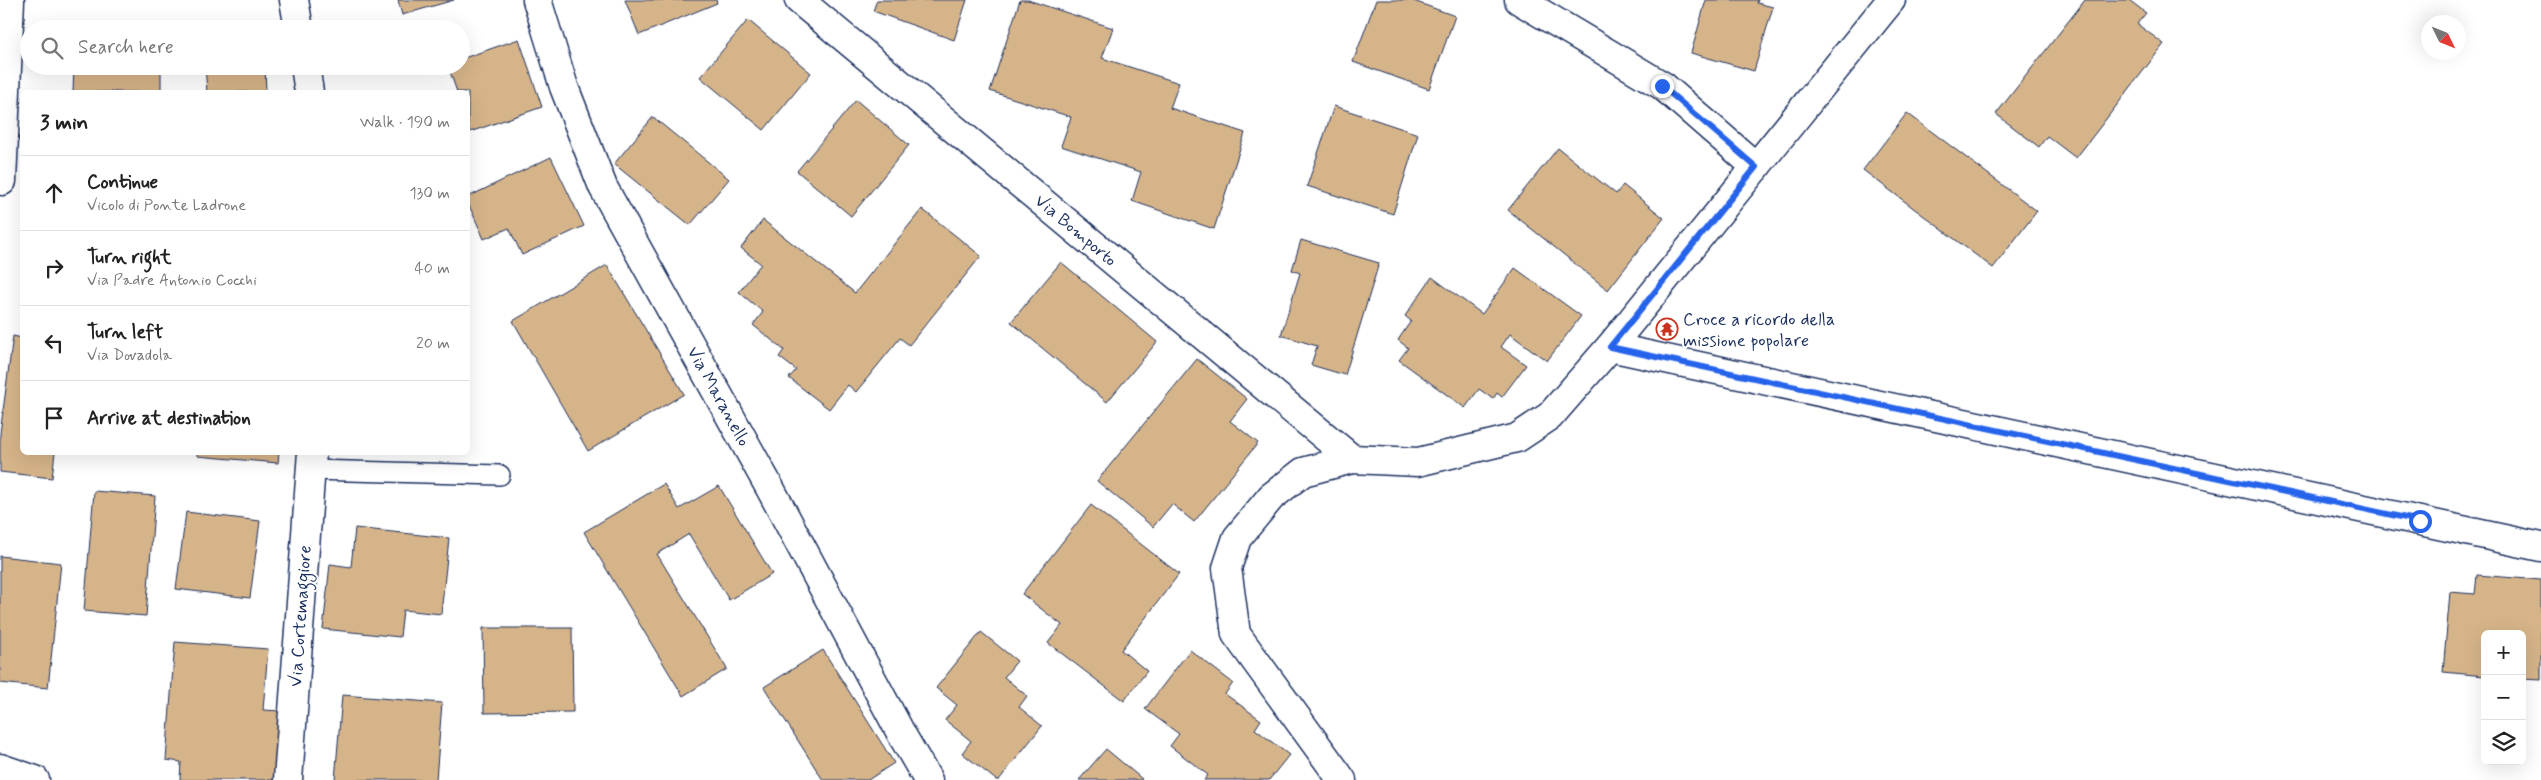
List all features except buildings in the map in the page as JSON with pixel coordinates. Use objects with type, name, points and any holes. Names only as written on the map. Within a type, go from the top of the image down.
[{"type":"street","points":[[294,0],[297,20]]},
{"type":"street","name":"Via Maranello","points":[[537,0],[564,88],[603,187],[771,490],[902,737],[928,780]]},
{"type":"street","name":"Via Bomporto","points":[[799,0],[1352,460]]},
{"type":"street","points":[[1519,0],[1662,86],[1756,167]]},
{"type":"street","points":[[1342,780],[1236,634],[1227,568],[1237,538],[1271,497],[1303,472],[1352,460],[1418,462],[1517,438],[1550,416],[1610,347],[1891,0]]},
{"type":"street","points":[[2,181],[7,13]]},
{"type":"street","points":[[307,75],[310,90]]},
{"type":"street","points":[[1610,347],[2541,547]]},
{"type":"street","name":"Via Cortemaggiore","points":[[288,780],[311,461]]},
{"type":"street","points":[[0,768],[35,780]]},
{"type":"lane","points":[[311,461],[500,475]]},
{"type":"place","name":"Croce a ricordo della missione popolare","points":[[1667,329]]},
{"type":"route","points":[[1662,86],[1756,167],[1610,347],[2420,521]]}]
